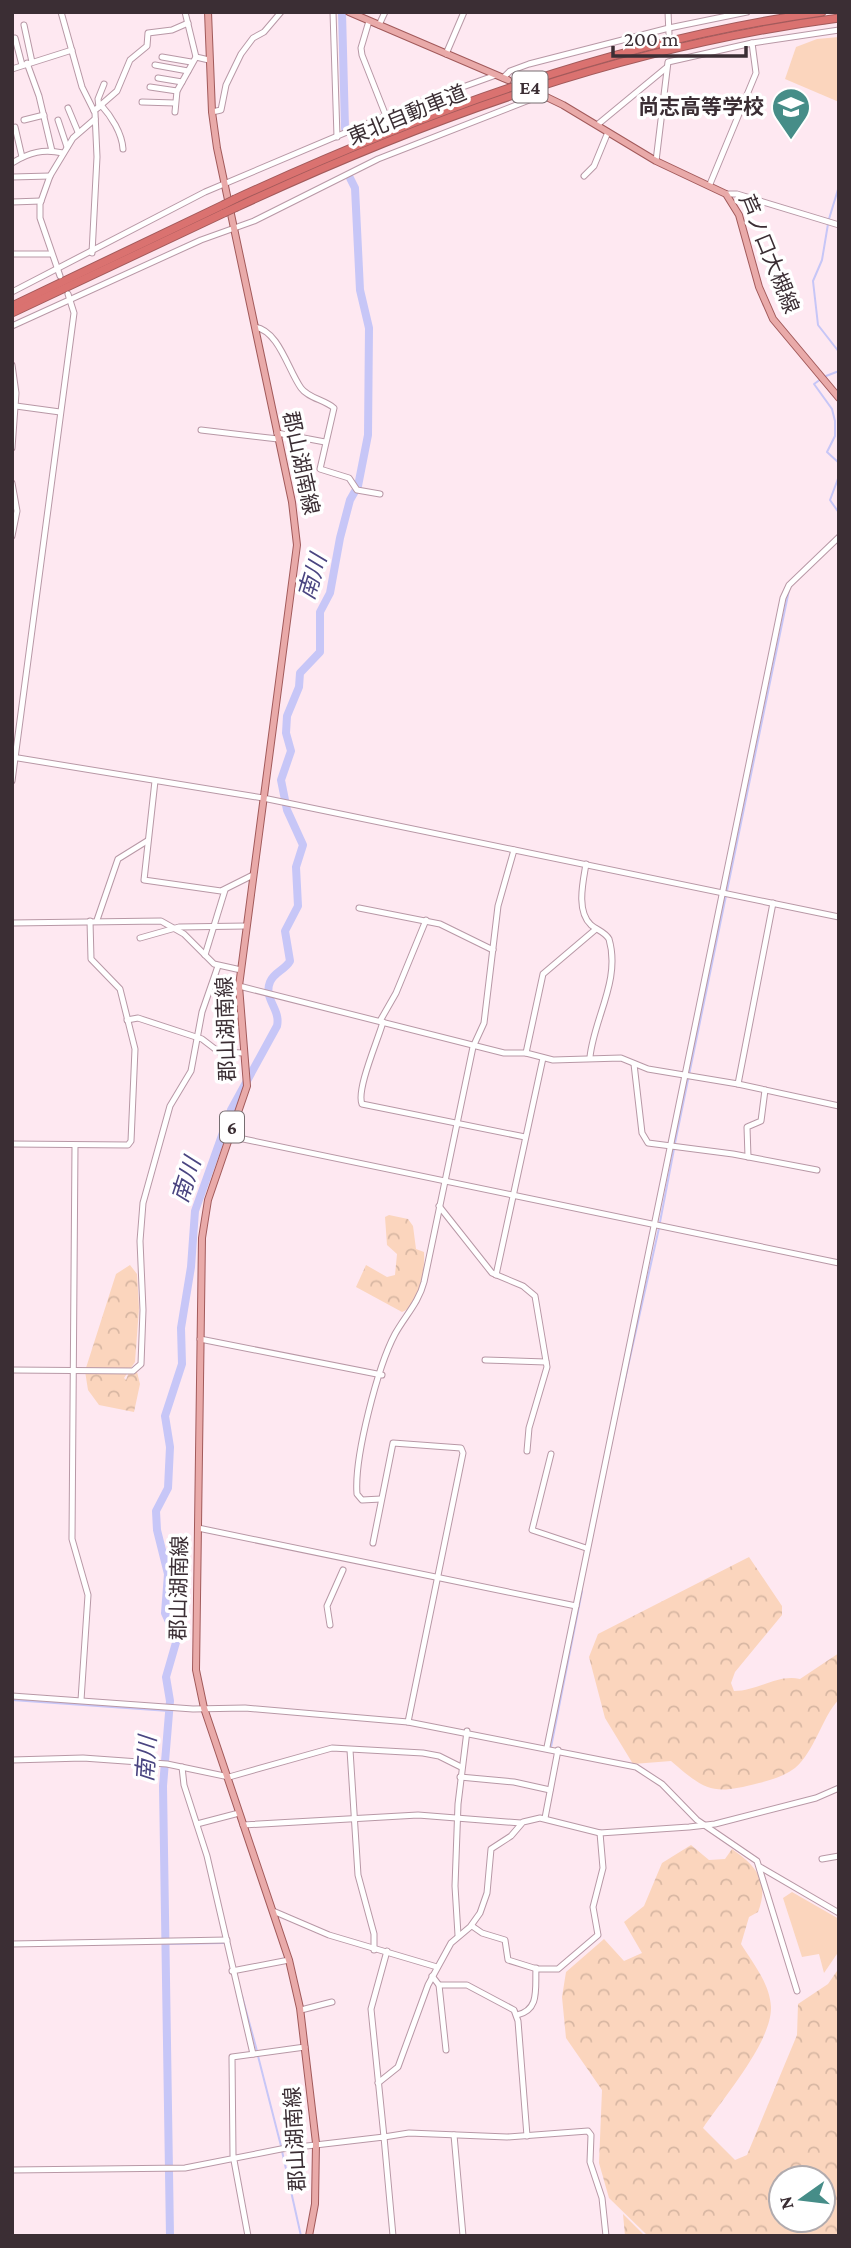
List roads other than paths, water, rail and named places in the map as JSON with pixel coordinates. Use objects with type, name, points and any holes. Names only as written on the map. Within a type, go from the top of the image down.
[{"type":"highway","name":"東北自動車道","points":[[12,306],[412,122],[545,74],[673,40],[822,12]]},
{"type":"highway","name":"東北自動車道","points":[[236,203],[403,134],[547,82],[674,47],[839,18]]},
{"type":"highway","name":"東北自動車道","points":[[12,313],[223,209]]},
{"type":"main road","name":"郡山湖南線","points":[[208,12],[212,112],[296,526],[297,545],[239,986],[247,1086],[204,1221],[196,1670],[204,1708],[289,1960],[301,2010],[316,2143],[315,2204],[309,2236]]},
{"type":"main road","points":[[349,12],[502,78]]},
{"type":"main road","name":"芦ノ口大槻線","points":[[534,91],[656,161],[710,184],[726,194],[739,215],[759,287],[773,319],[839,398]]},
{"type":"street","points":[[61,12],[82,87],[98,108],[110,115],[123,149]]},
{"type":"street","points":[[175,112],[177,91],[193,59],[185,12]]},
{"type":"street","points":[[212,112],[222,107],[228,80],[247,45],[281,12]]},
{"type":"street","points":[[333,12],[337,137]]},
{"type":"street","points":[[379,25],[385,12]]},
{"type":"street","points":[[446,54],[464,12]]},
{"type":"street","points":[[668,12],[669,31]]},
{"type":"street","points":[[12,292],[58,273],[225,183],[386,116],[502,78],[510,71],[529,64],[747,12]]},
{"type":"street","points":[[369,21],[361,48],[362,55],[386,116]]},
{"type":"street","points":[[98,108],[118,90],[130,60],[147,46],[148,33],[172,30],[188,23]]},
{"type":"street","points":[[24,25],[27,64]]},
{"type":"street","points":[[671,61],[752,43],[823,30],[839,30]]},
{"type":"street","points":[[15,38],[44,115],[52,150]]},
{"type":"street","points":[[710,184],[756,72],[752,43]]},
{"type":"street","points":[[12,69],[72,50]]},
{"type":"street","points":[[597,125],[666,68],[671,61],[671,53]]},
{"type":"street","points":[[162,57],[209,60]]},
{"type":"street","points":[[155,65],[188,71]]},
{"type":"street","points":[[656,161],[666,68]]},
{"type":"street","points":[[159,78],[182,82]]},
{"type":"street","points":[[92,253],[97,157],[95,119],[104,84]]},
{"type":"street","points":[[150,87],[177,91]]},
{"type":"street","points":[[12,326],[69,297],[234,228],[378,159],[542,95]]},
{"type":"street","points":[[142,102],[175,103]]},
{"type":"street","points":[[68,108],[78,131]]},
{"type":"street","points":[[24,120],[44,115]]},
{"type":"street","points":[[58,273],[40,218],[41,201],[50,176],[63,153],[78,131],[95,119]]},
{"type":"street","points":[[58,120],[67,147]]},
{"type":"street","points":[[12,128],[15,127],[22,157]]},
{"type":"street","points":[[584,176],[594,166],[608,132]]},
{"type":"street","points":[[12,163],[22,157],[52,150],[63,153]]},
{"type":"street","points":[[12,177],[50,176]]},
{"type":"street","points":[[726,194],[737,194],[839,225]]},
{"type":"street","points":[[12,202],[41,201]]},
{"type":"street","points":[[12,254],[51,254]]},
{"type":"street","points":[[12,781],[74,313],[69,297]]},
{"type":"street","points":[[255,327],[262,329],[272,339],[303,391],[334,408],[320,469],[349,478],[358,490],[380,494]]},
{"type":"street","points":[[12,365],[16,406],[12,448]]},
{"type":"street","points":[[16,406],[60,412]]},
{"type":"street","points":[[201,430],[325,442]]},
{"type":"street","points":[[12,483],[17,511],[12,536]]},
{"type":"street","points":[[547,1747],[586,1548],[657,1223],[783,598],[789,585],[839,537]]},
{"type":"street","points":[[14,758],[263,798],[839,917]]},
{"type":"street","points":[[155,780],[144,880],[225,890],[253,875]]},
{"type":"street","points":[[12,1144],[128,1145],[131,1141],[131,1084],[136,1063],[127,1020],[118,985],[91,959],[94,921],[114,877],[119,857],[147,841]]},
{"type":"street","points":[[381,1499],[359,1498],[356,1484],[367,1419],[394,1337],[421,1295],[475,1045],[484,1023],[500,891],[514,850]]},
{"type":"street","points":[[586,864],[582,890],[584,909],[588,921],[606,934],[611,943],[610,976],[590,1057]]},
{"type":"street","points":[[205,955],[211,926],[225,890]]},
{"type":"street","points":[[738,1084],[773,904]]},
{"type":"street","points":[[359,908],[426,920],[493,950]]},
{"type":"street","points":[[12,923],[153,920],[175,928],[218,966],[241,970]]},
{"type":"street","points":[[426,920],[396,993],[381,1021],[363,1081],[361,1103],[457,1125],[526,1137]]},
{"type":"street","points":[[140,938],[175,928],[246,926]]},
{"type":"street","points":[[526,1053],[543,974],[596,929]]},
{"type":"street","points":[[12,1370],[133,1371],[141,1364],[143,1310],[140,1241],[143,1203],[170,1106],[191,1071],[204,1005],[218,966]]},
{"type":"street","points":[[239,986],[504,1053],[526,1053],[556,1060],[621,1058],[648,1069],[738,1084],[839,1106]]},
{"type":"street","points":[[127,1020],[138,1018],[198,1038],[219,1052],[244,1053]]},
{"type":"street","points":[[496,1275],[542,1058]]},
{"type":"street","points":[[634,1064],[645,1141],[817,1170]]},
{"type":"street","points":[[748,1157],[747,1127],[761,1121],[765,1090]]},
{"type":"street","points":[[229,1136],[839,1263]]},
{"type":"street","points":[[75,1146],[72,1539],[88,1600],[81,1700]]},
{"type":"street","points":[[439,1206],[496,1275],[534,1293],[546,1362],[544,1379],[529,1427],[527,1451]]},
{"type":"street","points":[[200,1339],[382,1375]]},
{"type":"street","points":[[485,1360],[546,1362]]},
{"type":"street","points":[[373,1543],[394,1442],[461,1448],[463,1453],[408,1722]]},
{"type":"street","points":[[551,1454],[532,1530],[586,1548]]},
{"type":"street","points":[[198,1528],[576,1606]]},
{"type":"street","points":[[330,1625],[327,1606],[343,1570]]},
{"type":"street","points":[[12,1696],[204,1708],[245,1708],[408,1722],[467,1731],[636,1767],[647,1772],[760,1867],[839,1913]]},
{"type":"street","points":[[458,1935],[455,1886],[457,1818],[467,1731]]},
{"type":"street","points":[[12,1760],[83,1758],[164,1764],[227,1776],[332,1748],[423,1753],[439,1756],[461,1767]]},
{"type":"street","points":[[350,1750],[358,1875],[374,1934],[374,1950]]},
{"type":"street","points":[[545,1818],[558,1750]]},
{"type":"street","points":[[182,1767],[182,1776],[227,1940],[253,2054]]},
{"type":"street","points":[[460,1777],[514,1782],[550,1790]]},
{"type":"street","points":[[243,1825],[418,1815],[521,1824],[545,1818],[600,1833],[707,1825],[816,1798],[839,1788]]},
{"type":"street","points":[[197,1824],[239,1813]]},
{"type":"street","points":[[378,2083],[398,2067],[437,1967],[458,1935],[472,1926],[487,1893],[491,1849],[511,1836],[521,1824]]},
{"type":"street","points":[[472,1926],[482,1933],[505,1940],[508,1960],[536,1968],[563,1967],[597,1936],[593,1907],[603,1868],[600,1833]]},
{"type":"street","points":[[822,1859],[839,1856]]},
{"type":"street","points":[[760,1867],[797,1991]]},
{"type":"street","points":[[273,1911],[374,1950],[387,1951],[437,1967]]},
{"type":"street","points":[[12,1944],[227,1940]]},
{"type":"street","points":[[387,1951],[371,2009],[393,2236]]},
{"type":"street","points":[[232,1971],[289,1960]]},
{"type":"street","points":[[517,2015],[529,2012],[534,2006],[536,1968]]},
{"type":"street","points":[[432,1976],[439,1985],[446,2050]]},
{"type":"street","points":[[439,1985],[467,1985],[510,2006],[517,2015],[527,2136]]},
{"type":"street","points":[[301,2010],[332,2002]]},
{"type":"street","points":[[248,2236],[234,2159],[232,2057],[305,2047]]},
{"type":"street","points":[[12,2170],[174,2168],[316,2143],[410,2133],[527,2136],[590,2132],[590,2162],[602,2198],[606,2236]]},
{"type":"street","points":[[454,2136],[463,2236]]},
{"type":"waterway","name":"南川","points":[[342,12],[345,128]]},
{"type":"waterway","name":"南川","points":[[170,2236],[163,1786],[170,1701],[166,1677],[177,1639],[165,1613],[168,1574],[157,1530],[156,1511],[168,1488],[170,1447],[165,1416],[182,1364],[181,1328],[191,1267],[195,1211],[231,1110],[277,1026],[277,1014],[268,988],[270,982],[290,961],[285,931],[298,906],[296,867],[303,845],[287,810],[281,780],[291,751],[286,733],[287,716],[299,687],[300,673],[320,652],[320,612],[330,593],[340,538],[350,500],[358,486],[368,435],[369,328],[360,290],[355,188],[350,178]]},
{"type":"waterway","points":[[829,219],[839,186]]},
{"type":"waterway","points":[[828,224],[822,260],[813,281],[818,325],[839,352]]},
{"type":"waterway","points":[[826,376],[839,371]]},
{"type":"waterway","points":[[821,379],[814,384],[832,409],[835,421],[835,436],[827,452],[839,463]]},
{"type":"waterway","points":[[839,476],[830,500],[839,513]]},
{"type":"waterway","points":[[675,1143],[789,590]]},
{"type":"waterway","points":[[660,1222],[674,1149]]},
{"type":"waterway","points":[[622,1393],[659,1228]]},
{"type":"waterway","points":[[551,1747],[582,1591]]},
{"type":"waterway","points":[[12,1700],[169,1711]]},
{"type":"waterway","points":[[166,1944],[224,1943]]},
{"type":"waterway","points":[[242,1996],[257,2051]]},
{"type":"waterway","points":[[258,2056],[281,2146]]},
{"type":"waterway","points":[[282,2151],[301,2236]]},
{"type":"tunnel","points":[[823,12],[823,26]]},
{"type":"place","name":"尚志高等学校","points":[[791,141]]}]
